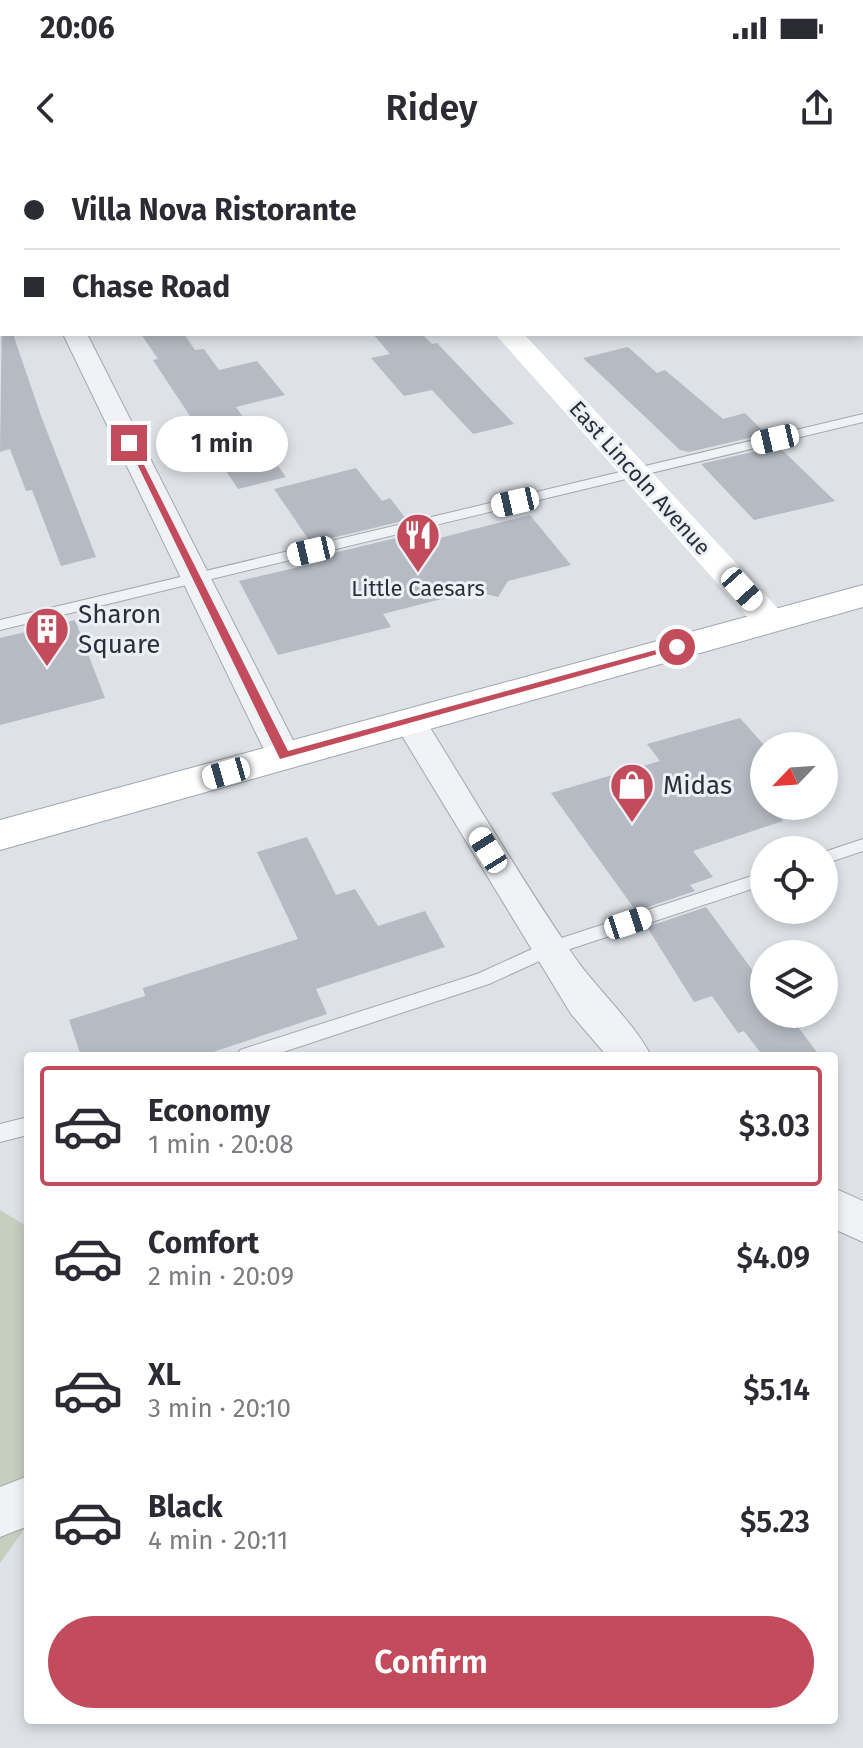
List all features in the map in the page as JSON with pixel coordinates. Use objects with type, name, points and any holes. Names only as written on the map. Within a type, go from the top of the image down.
[{"type":"main road","name":"East Lincoln Avenue","points":[[511,336],[770,621]]},
{"type":"main road","points":[[0,835],[863,596]]},
{"type":"street","points":[[76,336],[284,756]]},
{"type":"street","points":[[409,721],[549,949],[585,1003],[628,1052]]},
{"type":"street","points":[[838,1210],[863,1222]]},
{"type":"street","points":[[0,1512],[24,1503]]},
{"type":"lane","points":[[0,625],[863,418]]},
{"type":"lane","points":[[838,853],[863,845]]},
{"type":"lane","points":[[259,1052],[483,979],[549,949],[750,883]]},
{"type":"lane","points":[[0,1133],[24,1127]]},
{"type":"green space","points":[[0,1210],[24,1225],[24,1530],[0,1563]]},
{"type":"building","points":[[2,336],[14,336],[96,557],[61,566],[32,490],[26,491],[10,449],[0,452]]},
{"type":"building","points":[[142,336],[185,336],[195,350],[204,349],[219,370],[257,361],[285,395],[236,407],[286,477],[238,489],[153,360],[158,359]]},
{"type":"building","points":[[375,336],[424,336],[432,344],[437,343],[514,424],[473,434],[432,390],[404,396],[371,358],[390,354]]},
{"type":"building","points":[[628,347],[657,373],[665,370],[723,419],[745,413],[766,434],[689,452],[680,450],[583,358]]},
{"type":"building","points":[[778,446],[835,501],[754,520],[701,464]]},
{"type":"building","points":[[356,468],[382,501],[390,498],[407,520],[311,543],[274,489]]},
{"type":"building","points":[[530,515],[571,565],[508,581],[498,597],[473,591],[383,614],[391,627],[278,655],[239,581],[324,561],[321,556],[417,533],[424,542]]},
{"type":"building","name":"Sharon Square","points":[[75,620],[105,698],[0,725],[0,638]]},
{"type":"building","points":[[740,718],[752,732],[750,732],[750,820],[783,821],[693,851],[713,877],[690,885],[695,891],[636,911],[551,793],[660,761],[647,744]]},
{"type":"building","points":[[307,837],[336,895],[355,889],[378,926],[425,911],[445,947],[316,989],[327,1014],[213,1052],[80,1052],[69,1020],[145,996],[143,988],[298,939],[257,852]]},
{"type":"building","points":[[706,907],[750,967],[750,1028],[799,1028],[817,1052],[760,1052],[744,1031],[738,1033],[712,996],[694,1002],[647,927]]},
{"type":"place","name":"Little Caesars","points":[[418,574]]},
{"type":"place","name":"Sharon Square","points":[[47,668]]},
{"type":"place","name":"Midas","points":[[632,824]]},
{"type":"route","points":[[129,443],[284,756],[677,647]]}]
